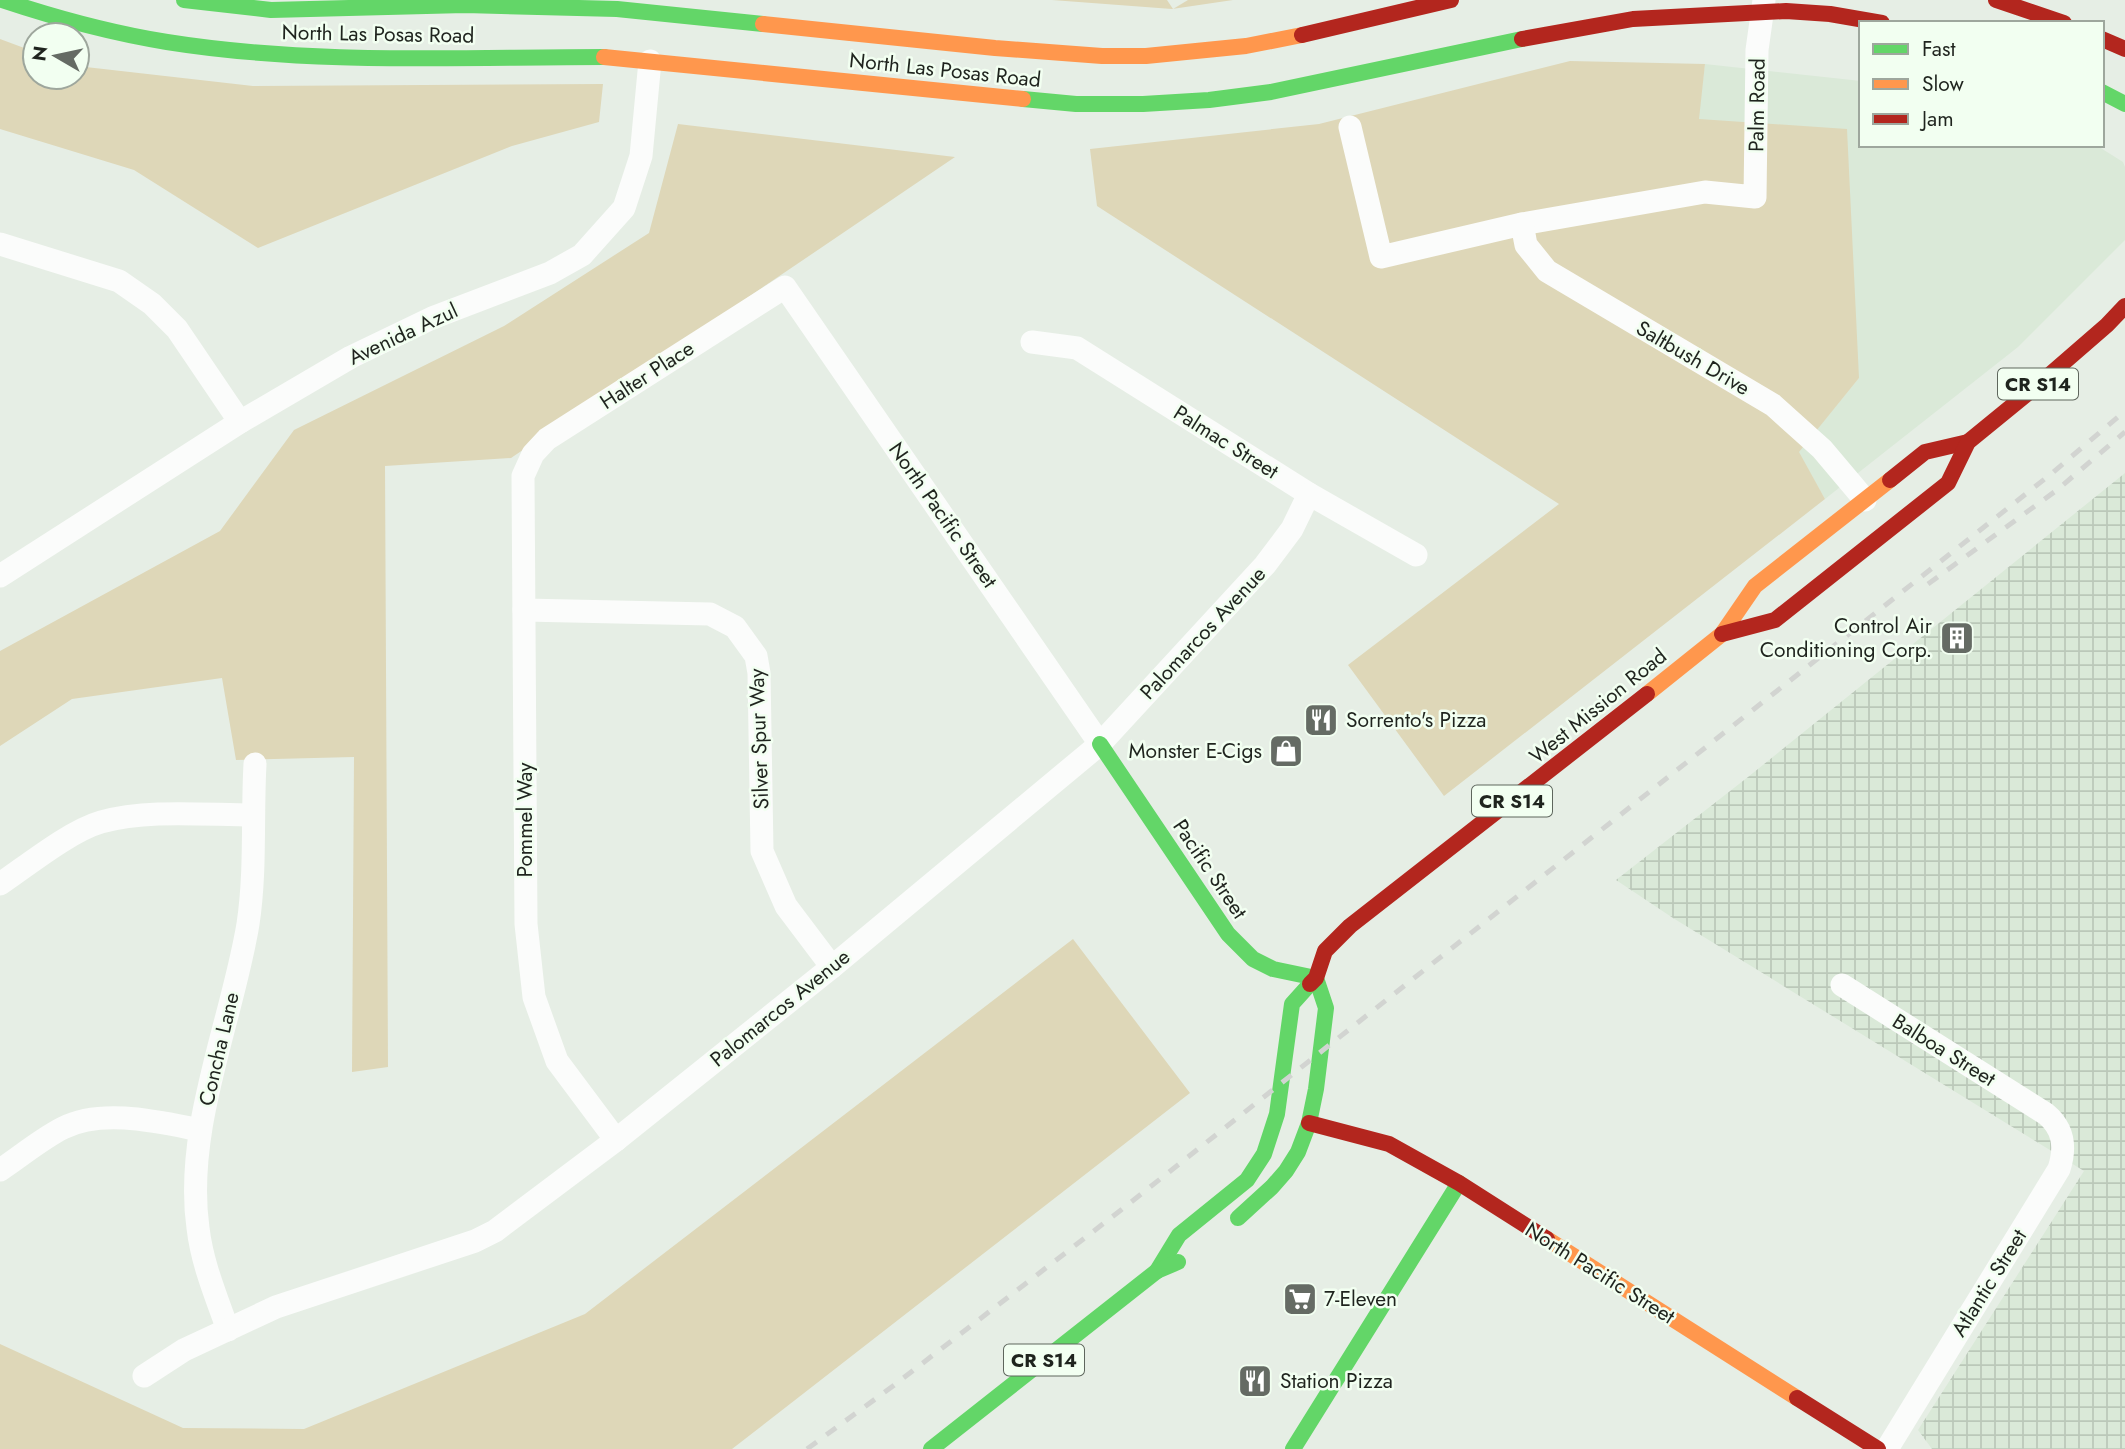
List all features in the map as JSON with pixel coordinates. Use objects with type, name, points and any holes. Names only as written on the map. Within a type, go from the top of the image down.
[{"type":"main road","name":"North Las Posas Road","points":[[2,0],[63,20],[165,42],[217,49],[334,57],[650,55],[1076,104],[1209,100],[1271,92],[1590,25],[1763,6],[1870,21]]},
{"type":"main road","name":"North Las Posas Road","points":[[184,0],[271,10],[465,5],[617,9],[1102,56],[1146,56],[1257,44],[1451,0]]},
{"type":"main road","points":[[1996,0],[2058,21]]},
{"type":"main road","points":[[2104,40],[2125,49]]},
{"type":"main road","points":[[2104,93],[2125,104]]},
{"type":"main road","name":"West Mission Road","points":[[1722,634],[1774,620],[1948,483],[1968,442],[2039,384],[2125,306]]},
{"type":"main road","name":"West Mission Road","points":[[1157,1271],[1179,1235],[1247,1180],[1264,1154],[1277,1114],[1292,1004],[1316,978],[1325,951],[1350,926],[1556,767],[1722,634],[1755,586],[1870,505],[1926,452],[1968,442]]},
{"type":"main road","points":[[1792,606],[1805,573]]},
{"type":"main road","name":"Pacific Street","points":[[1100,744],[1227,934],[1254,959],[1273,969],[1316,978]]},
{"type":"main road","points":[[1228,1226],[1286,1171],[1298,1152],[1309,1123],[1326,1008],[1316,978]]},
{"type":"main road","name":"North Pacific Street","points":[[1309,1123],[1389,1144],[1459,1183],[1878,1449]]},
{"type":"main road","points":[[1293,1449],[1459,1183]]},
{"type":"main road","name":"West Mission Road","points":[[931,1449],[1157,1271],[1190,1257]]},
{"type":"street","name":"Palm Road","points":[[1522,224],[1705,192],[1755,197],[1757,51],[1763,6]]},
{"type":"street","name":"Avenida Azul","points":[[0,576],[240,422],[351,357],[432,318],[550,273],[582,255],[624,208],[641,156],[650,55]]},
{"type":"street","points":[[1350,127],[1381,257],[1522,224]]},
{"type":"street","name":"Saltbush Drive","points":[[1522,224],[1525,245],[1547,271],[1773,405],[1822,449],[1870,505]]},
{"type":"street","points":[[0,244],[118,281],[152,304],[177,329],[240,422]]},
{"type":"street","name":"Halter Place","points":[[523,476],[533,454],[547,439],[785,287]]},
{"type":"street","name":"North Pacific Street","points":[[785,287],[1100,744]]},
{"type":"street","name":"Palmac Street","points":[[1032,342],[1077,348],[1309,494],[1416,555]]},
{"type":"street","name":"Pommel Way","points":[[523,476],[526,925],[534,997],[557,1061],[616,1140]]},
{"type":"street","name":"Palomarcos Avenue","points":[[144,1376],[184,1350],[276,1307],[475,1241],[495,1231],[616,1140],[832,967],[1100,744],[1265,565],[1292,529],[1309,494]]},
{"type":"street","name":"Silver Spur Way","points":[[524,610],[710,614],[735,627],[756,656],[759,673],[762,851],[786,906],[832,967]]},
{"type":"street","name":"Concha Lane","points":[[228,1330],[204,1262],[197,1227],[195,1177],[200,1130],[247,925],[254,866],[255,764]]},
{"type":"street","points":[[0,884],[64,841],[100,822],[139,815],[253,815]]},
{"type":"street","name":"Balboa Street","points":[[1842,985],[2046,1114]]},
{"type":"street","name":"Atlantic Street","points":[[1887,1449],[2059,1169],[2064,1153],[2058,1124],[2046,1114]]},
{"type":"street","points":[[0,1170],[64,1128],[98,1119],[137,1118],[200,1130]]},
{"type":"shaded area","points":[[1052,0],[1167,0],[1173,9],[1172,9]]},
{"type":"shaded area","points":[[1188,0],[1233,0],[1173,9]]},
{"type":"shaded area","points":[[0,39],[21,47],[21,91],[91,91],[91,68],[253,86],[603,84],[599,122],[512,146],[258,248],[134,170],[0,129]]},
{"type":"shaded area","points":[[1570,61],[1705,64],[1699,119],[1847,129],[1859,378],[1799,452],[1825,499],[1444,796],[1348,665],[1559,504],[1097,206],[1090,149],[1319,124]]},
{"type":"shaded area","points":[[1705,64],[1859,81],[1859,147],[2099,147],[2123,162],[2125,167],[2125,240],[2018,347],[1825,499],[1798,452],[1859,378],[1698,119]]},
{"type":"shaded area","points":[[678,124],[955,157],[511,458],[385,466],[388,1067],[352,1072],[354,757],[236,760],[222,678],[72,699],[0,746],[0,651],[220,531],[294,430],[504,326],[649,233]]},
{"type":"shaded area","points":[[2125,473],[2125,1449],[1932,1449],[1918,1430],[2084,1171],[1673,918],[1616,880]]},
{"type":"shaded area","points":[[1073,939],[1190,1093],[732,1449],[0,1449],[0,1344],[183,1428],[304,1429],[585,1314]]},
{"type":"railway","points":[[807,1449],[1121,1210],[2051,474],[2125,411]]},
{"type":"railway","points":[[1928,584],[2057,490],[2125,432]]},
{"type":"traffic: fast","points":[[2,0],[125,34],[221,49],[330,57],[604,57]]},
{"type":"traffic: fast","points":[[184,0],[271,10],[465,5],[617,9],[763,24]]},
{"type":"traffic: fast","points":[[1023,99],[1076,104],[1209,100],[1271,92],[1522,39]]},
{"type":"traffic: fast","points":[[2104,93],[2125,104]]},
{"type":"traffic: fast","points":[[1100,744],[1228,934],[1253,959],[1273,969],[1316,978]]},
{"type":"traffic: fast","points":[[1238,1218],[1286,1171],[1298,1152],[1309,1123],[1326,1008],[1316,978]]},
{"type":"traffic: fast","points":[[1157,1271],[1179,1235],[1247,1180],[1264,1154],[1277,1114],[1292,1004],[1310,984]]},
{"type":"traffic: fast","points":[[1293,1449],[1459,1183]]},
{"type":"traffic: fast","points":[[931,1449],[1157,1271],[1178,1262]]},
{"type":"traffic: slow","points":[[763,24],[1102,56],[1146,56],[1246,46],[1302,35]]},
{"type":"traffic: slow","points":[[604,57],[1023,99]]},
{"type":"traffic: slow","points":[[1647,694],[1722,634],[1755,586],[1890,480]]},
{"type":"traffic: slow","points":[[1547,1239],[1797,1398]]},
{"type":"traffic: jam","points":[[1302,35],[1451,0]]},
{"type":"traffic: jam","points":[[1996,0],[2058,21]]},
{"type":"traffic: jam","points":[[1522,39],[1633,19],[1786,11],[1830,14],[1870,21]]},
{"type":"traffic: jam","points":[[2104,40],[2125,49]]},
{"type":"traffic: jam","points":[[1722,634],[1775,620],[1948,483],[1968,442],[2039,384],[2125,306]]},
{"type":"traffic: jam","points":[[1890,480],[1925,452],[1968,442]]},
{"type":"traffic: jam","points":[[1310,984],[1316,978],[1325,951],[1350,926],[1647,694]]},
{"type":"traffic: jam","points":[[1309,1123],[1389,1144],[1459,1183],[1547,1239]]},
{"type":"traffic: jam","points":[[1797,1398],[1878,1449]]},
{"type":"place","name":"Control Air Conditioning Corp.","points":[[1957,638]]},
{"type":"place","name":"Sorrento's Pizza","points":[[1321,720]]},
{"type":"place","name":"Monster E-Cigs","points":[[1286,751]]},
{"type":"place","name":"7-Eleven","points":[[1300,1299]]},
{"type":"place","name":"Station Pizza","points":[[1255,1381]]}]
